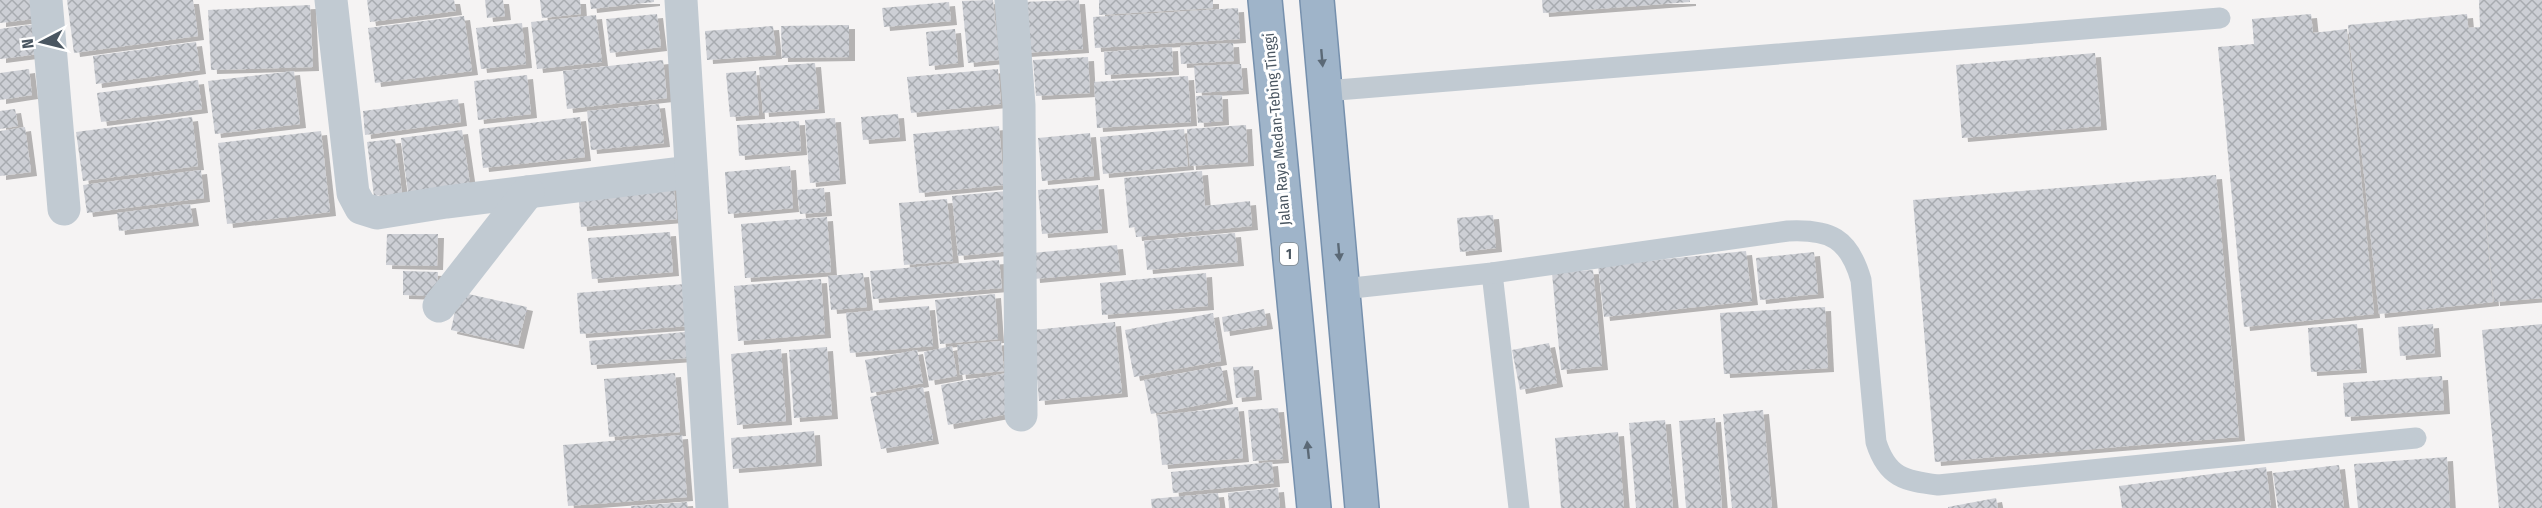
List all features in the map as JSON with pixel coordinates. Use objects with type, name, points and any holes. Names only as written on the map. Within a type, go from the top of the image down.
[{"type":"highway","name":"Jalan Raya Medan-Tebing Tinggi","points":[[1265,0],[1314,508]]},
{"type":"highway","points":[[1317,0],[1362,508]]},
{"type":"street","points":[[46,0],[64,209]]},
{"type":"street","points":[[331,0],[353,193],[361,208],[377,213],[691,172]]},
{"type":"street","points":[[681,0],[712,508]]},
{"type":"street","points":[[1011,0],[1019,105],[1021,415]]},
{"type":"street","points":[[439,306],[528,192]]},
{"type":"lane","points":[[1325,91],[2220,18]]},
{"type":"lane","points":[[1343,288],[1492,273],[1788,231],[1809,230],[1827,234],[1846,245],[1855,259],[1861,280],[1876,442],[1882,462],[1895,474],[1915,482],[1938,485],[2416,438]]},
{"type":"lane","points":[[1492,273],[1520,508]]},
{"type":"building","points":[[0,0],[39,0],[42,18],[0,23]]},
{"type":"building","points":[[67,0],[193,0],[198,36],[74,53]]},
{"type":"building","points":[[367,0],[454,0],[456,11],[370,22]]},
{"type":"building","points":[[485,0],[503,0],[505,16],[487,18]]},
{"type":"building","points":[[540,0],[580,0],[581,14],[542,18]]},
{"type":"building","points":[[590,0],[654,0],[654,2],[591,9]]},
{"type":"building","points":[[993,0],[999,60],[968,63],[962,1]]},
{"type":"building","points":[[1079,0],[1083,49],[1024,53],[1021,2]]},
{"type":"building","points":[[1099,0],[1213,0],[1213,8],[1099,15]]},
{"type":"building","points":[[1542,0],[1690,0],[1690,2],[1543,13]]},
{"type":"building","points":[[2479,0],[2542,0],[2542,298],[2494,302],[2468,28],[2480,27]]},
{"type":"building","points":[[949,2],[951,21],[884,27],[882,8]]},
{"type":"building","points":[[310,5],[313,67],[211,70],[208,10]]},
{"type":"building","points":[[1238,8],[1240,39],[1095,48],[1093,17]]},
{"type":"building","points":[[657,14],[661,47],[610,53],[606,19]]},
{"type":"building","points":[[2311,14],[2313,33],[2347,29],[2374,314],[2244,327],[2218,47],[2254,44],[2252,19]]},
{"type":"building","points":[[2467,14],[2493,302],[2379,314],[2348,25]]},
{"type":"building","points":[[596,15],[602,62],[537,69],[531,22]]},
{"type":"building","points":[[464,16],[472,71],[375,83],[368,28]]},
{"type":"building","points":[[522,23],[526,64],[481,69],[476,28]]},
{"type":"building","points":[[36,24],[39,54],[0,59],[0,29]]},
{"type":"building","points":[[849,25],[849,57],[782,58],[781,26]]},
{"type":"building","points":[[773,26],[776,55],[707,60],[705,31]]},
{"type":"building","points":[[955,29],[958,63],[929,66],[926,32]]},
{"type":"building","points":[[196,42],[200,70],[96,84],[93,56]]},
{"type":"building","points":[[1233,43],[1234,61],[1181,64],[1180,46]]},
{"type":"building","points":[[1172,47],[1173,71],[1105,75],[1104,52]]},
{"type":"building","points":[[2095,53],[2101,126],[1962,138],[1956,65]]},
{"type":"building","points":[[1088,57],[1090,93],[1036,96],[1033,60]]},
{"type":"building","points":[[663,60],[667,98],[567,109],[563,71]]},
{"type":"building","points":[[815,63],[819,109],[763,113],[759,67]]},
{"type":"building","points":[[1241,64],[1243,90],[1196,93],[1194,66]]},
{"type":"building","points":[[29,69],[32,95],[0,100],[0,73]]},
{"type":"building","points":[[998,69],[1001,104],[911,113],[907,77]]},
{"type":"building","points":[[294,71],[300,124],[215,134],[208,81]]},
{"type":"building","points":[[756,71],[759,115],[730,117],[726,73]]},
{"type":"building","points":[[527,75],[531,114],[478,120],[474,81]]},
{"type":"building","points":[[1188,76],[1191,122],[1097,128],[1094,82]]},
{"type":"building","points":[[198,80],[202,109],[101,122],[97,93]]},
{"type":"building","points":[[1222,95],[1223,121],[1198,123],[1196,96]]},
{"type":"building","points":[[458,99],[461,122],[365,135],[363,111]]},
{"type":"building","points":[[659,104],[664,143],[591,150],[587,111]]},
{"type":"building","points":[[15,109],[18,126],[0,129],[0,111]]},
{"type":"building","points":[[898,114],[900,137],[863,140],[861,117]]},
{"type":"building","points":[[192,117],[198,166],[83,181],[76,132]]},
{"type":"building","points":[[580,117],[585,157],[483,168],[479,129]]},
{"type":"building","points":[[835,118],[840,180],[810,183],[805,120]]},
{"type":"building","points":[[799,121],[801,151],[739,156],[737,125]]},
{"type":"building","points":[[1246,125],[1248,162],[1190,166],[1187,129]]},
{"type":"building","points":[[999,126],[1004,185],[919,193],[913,134]]},
{"type":"building","points":[[25,127],[31,172],[0,176],[0,131]]},
{"type":"building","points":[[1184,129],[1188,166],[1103,174],[1100,137]]},
{"type":"building","points":[[462,130],[470,184],[408,193],[401,138]]},
{"type":"building","points":[[321,131],[330,212],[227,224],[218,143]]},
{"type":"building","points":[[1090,133],[1094,176],[1042,181],[1038,138]]},
{"type":"building","points":[[395,139],[402,193],[374,196],[367,142]]},
{"type":"building","points":[[790,166],[793,208],[728,214],[725,172]]},
{"type":"building","points":[[201,170],[204,198],[87,213],[83,185]]},
{"type":"building","points":[[1202,171],[1205,206],[1250,201],[1252,226],[1136,237],[1135,227],[1129,228],[1124,178]]},
{"type":"building","points":[[2216,175],[2239,437],[1935,462],[1913,200]]},
{"type":"building","points":[[673,182],[677,219],[581,227],[578,190]]},
{"type":"building","points":[[1098,185],[1102,229],[1042,234],[1038,190]]},
{"type":"building","points":[[824,188],[826,212],[800,214],[797,190]]},
{"type":"building","points":[[1007,191],[1012,251],[958,256],[952,196]]},
{"type":"building","points":[[947,199],[953,261],[904,265],[899,203]]},
{"type":"building","points":[[190,204],[193,222],[119,231],[117,213]]},
{"type":"building","points":[[1493,215],[1496,248],[1460,252],[1457,218]]},
{"type":"building","points":[[827,217],[831,272],[745,278],[741,224]]},
{"type":"building","points":[[670,232],[673,272],[592,279],[588,238]]},
{"type":"building","points":[[1235,233],[1238,262],[1147,270],[1144,241]]},
{"type":"building","points":[[387,234],[438,234],[437,266],[386,265]]},
{"type":"building","points":[[1117,245],[1120,271],[1034,279],[1032,253]]},
{"type":"building","points":[[1746,251],[1752,301],[1604,317],[1598,266]]},
{"type":"building","points":[[1814,252],[1818,294],[1760,300],[1756,258]]},
{"type":"building","points":[[999,260],[1002,288],[873,299],[870,271]]},
{"type":"building","points":[[1593,270],[1602,366],[1561,370],[1552,273]]},
{"type":"building","points":[[403,271],[438,272],[437,296],[403,295]]},
{"type":"building","points":[[863,273],[867,307],[831,310],[828,276]]},
{"type":"building","points":[[1206,273],[1208,306],[1102,315],[1100,283]]},
{"type":"building","points":[[821,279],[825,334],[738,341],[734,286]]},
{"type":"building","points":[[685,284],[688,326],[580,334],[577,293]]},
{"type":"building","points":[[459,292],[527,307],[518,345],[451,330]]},
{"type":"building","points":[[995,294],[998,339],[940,344],[935,300]]},
{"type":"building","points":[[929,306],[933,346],[850,353],[846,313]]},
{"type":"building","points":[[1825,307],[1828,368],[1724,374],[1720,313]]},
{"type":"building","points":[[1264,309],[1267,325],[1224,332],[1222,317]]},
{"type":"building","points":[[1213,313],[1221,361],[1134,377],[1125,330]]},
{"type":"building","points":[[1115,322],[1122,393],[1039,401],[1033,330]]},
{"type":"building","points":[[2357,324],[2361,369],[2311,372],[2308,328]]},
{"type":"building","points":[[2433,324],[2435,353],[2400,356],[2398,327]]},
{"type":"building","points":[[2542,324],[2542,508],[2499,508],[2482,330]]},
{"type":"building","points":[[685,332],[687,358],[591,365],[589,341]]},
{"type":"building","points":[[1001,341],[1004,371],[960,375],[957,345]]},
{"type":"building","points":[[1549,343],[1557,383],[1520,390],[1512,350]]},
{"type":"building","points":[[952,346],[957,376],[929,381],[924,352]]},
{"type":"building","points":[[827,347],[832,415],[794,418],[789,350]]},
{"type":"building","points":[[781,349],[786,421],[737,425],[731,354]]},
{"type":"building","points":[[917,350],[923,383],[871,393],[865,360]]},
{"type":"building","points":[[1221,366],[1227,400],[1151,414],[1144,380]]},
{"type":"building","points":[[1253,366],[1256,396],[1236,398],[1233,367]]},
{"type":"building","points":[[675,373],[680,432],[609,437],[604,379]]},
{"type":"building","points":[[1007,373],[1014,413],[948,425],[941,385]]},
{"type":"building","points":[[2442,376],[2444,410],[2345,417],[2343,383]]},
{"type":"building","points":[[923,387],[933,440],[881,449],[870,397]]},
{"type":"building","points":[[1238,407],[1243,458],[1162,465],[1157,415]]},
{"type":"building","points":[[1278,408],[1283,459],[1253,461],[1248,410]]},
{"type":"building","points":[[1763,410],[1772,508],[1732,508],[1723,414]]},
{"type":"building","points":[[1715,418],[1722,508],[1686,508],[1679,421]]},
{"type":"building","points":[[1665,420],[1673,508],[1636,508],[1629,423]]},
{"type":"building","points":[[814,431],[816,462],[733,469],[731,438]]},
{"type":"building","points":[[1618,432],[1624,508],[1561,508],[1555,438]]},
{"type":"building","points":[[682,435],[687,497],[568,506],[563,445]]},
{"type":"building","points":[[2447,457],[2450,508],[2358,508],[2354,464]]},
{"type":"building","points":[[1272,462],[1274,483],[1173,493],[1171,472]]},
{"type":"building","points":[[2339,465],[2344,508],[2278,508],[2273,473]]},
{"type":"building","points":[[2266,467],[2271,508],[2122,508],[2119,486]]},
{"type":"building","points":[[1278,488],[1280,508],[1229,508],[1228,493]]},
{"type":"building","points":[[1218,493],[1220,508],[1152,508],[1151,499]]},
{"type":"building","points":[[1996,498],[1998,508],[1948,508],[1948,507]]},
{"type":"building","points":[[687,502],[688,508],[631,508],[631,506]]}]
